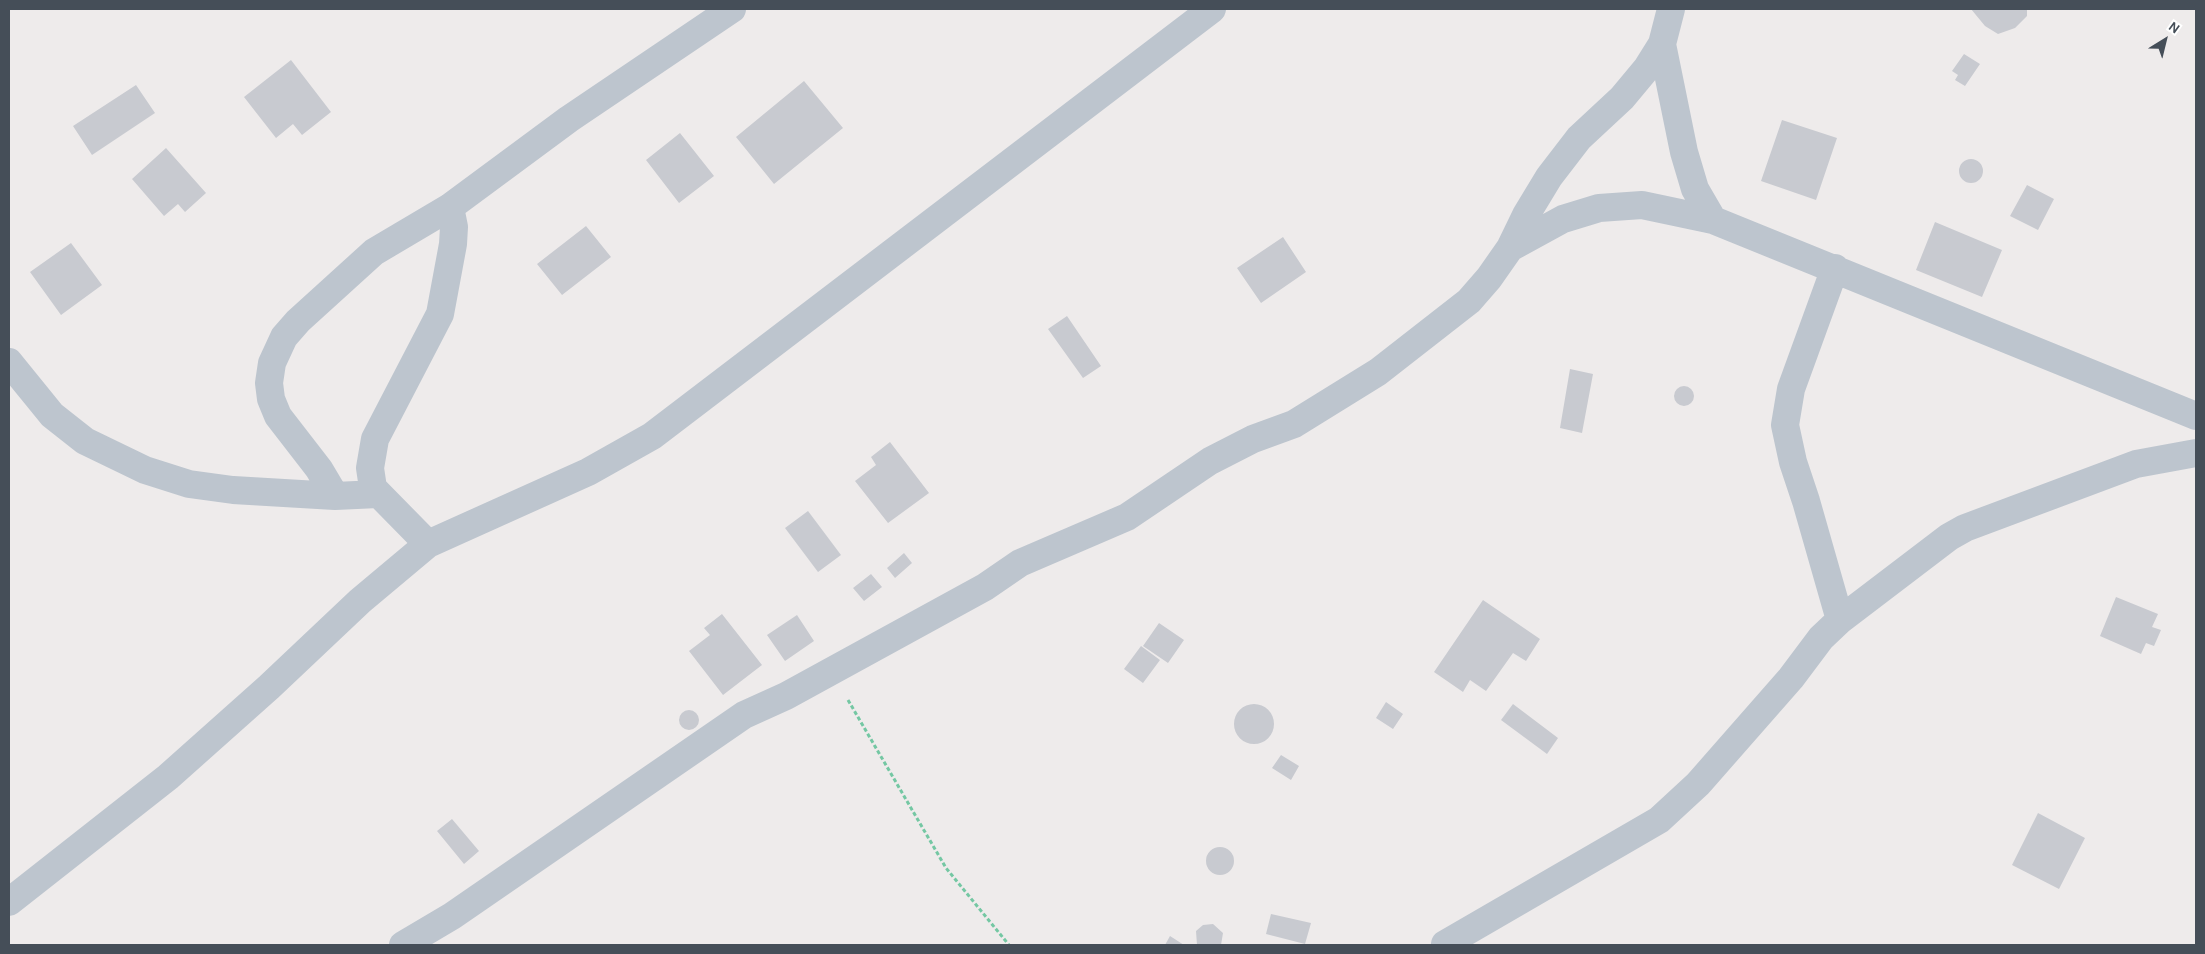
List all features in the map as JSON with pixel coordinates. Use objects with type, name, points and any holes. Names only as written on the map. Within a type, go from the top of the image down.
[{"type":"street","points":[[335,496],[318,469],[278,416],[271,399],[269,383],[274,356],[284,337],[298,321],[374,252],[450,207],[570,119],[732,9]]},
{"type":"street","points":[[9,902],[168,777],[269,687],[360,601],[428,544],[588,472],[652,436],[1212,9]]},
{"type":"street","points":[[403,945],[452,916],[744,715],[786,696],[985,587],[1020,563],[1127,517],[1210,461],[1254,439],[1294,424],[1378,372],[1469,300],[1489,278],[1510,248],[1526,215],[1549,177],[1579,138],[1622,98],[1647,68],[1662,44],[1671,9]]},
{"type":"street","points":[[1662,44],[1684,152],[1695,189],[1713,220]]},
{"type":"street","points":[[1510,248],[1563,219],[1599,208],[1642,205],[1713,220],[2196,416]]},
{"type":"street","points":[[428,544],[373,488],[370,475],[371,454],[375,438],[440,314],[453,244],[454,227],[450,207]]},
{"type":"street","points":[[1834,268],[1791,389],[1786,425],[1793,462],[1840,620]]},
{"type":"street","points":[[9,362],[52,415],[85,442],[145,470],[189,484],[233,490],[335,496],[378,494]]},
{"type":"street","points":[[1445,944],[1659,820],[1698,784],[1792,678],[1821,638],[1840,620],[1965,528],[2136,464],[2196,453]]},
{"type":"path","points":[[832,671],[946,868],[1009,945]]},
{"type":"building","points":[[1971,9],[2027,9],[2027,16],[2015,28],[1998,34],[1985,26]]},
{"type":"building","points":[[1964,54],[1980,64],[1965,86],[1955,80],[1958,75],[1952,71]]},
{"type":"building","points":[[291,60],[331,112],[302,135],[293,124],[276,138],[244,97]]},
{"type":"building","points":[[804,81],[843,128],[774,184],[736,137]]},
{"type":"building","points":[[136,85],[155,113],[92,155],[73,126]]},
{"type":"building","points":[[1782,120],[1837,138],[1816,200],[1761,181]]},
{"type":"building","points":[[680,133],[714,176],[679,203],[646,160]]},
{"type":"building","points":[[166,148],[206,193],[185,212],[178,204],[164,216],[132,179]]},
{"type":"building","points":[[1971,159],[1980,162],[1983,171],[1980,180],[1971,183],[1962,180],[1959,171],[1962,162]]},
{"type":"building","points":[[2027,185],[2054,199],[2038,230],[2010,216]]},
{"type":"building","points":[[1935,222],[2002,250],[1982,297],[1916,270]]},
{"type":"building","points":[[586,226],[611,257],[562,295],[537,264]]},
{"type":"building","points":[[1283,237],[1306,272],[1261,303],[1237,268]]},
{"type":"building","points":[[71,243],[102,285],[61,315],[30,272]]},
{"type":"building","points":[[1067,316],[1101,366],[1083,378],[1048,329]]},
{"type":"building","points":[[1570,369],[1593,374],[1582,433],[1560,428]]},
{"type":"building","points":[[1684,386],[1691,389],[1694,396],[1691,403],[1684,406],[1677,403],[1674,396],[1677,389]]},
{"type":"building","points":[[890,442],[929,493],[888,523],[855,481],[876,465],[871,457]]},
{"type":"building","points":[[808,511],[841,555],[818,572],[785,528]]},
{"type":"building","points":[[904,553],[912,563],[895,578],[887,568]]},
{"type":"building","points":[[871,574],[882,587],[864,601],[853,588]]},
{"type":"building","points":[[2116,597],[2158,614],[2152,627],[2161,630],[2154,646],[2146,643],[2141,654],[2100,636]]},
{"type":"building","points":[[1483,600],[1540,639],[1526,661],[1513,653],[1486,691],[1470,680],[1463,692],[1434,672]]},
{"type":"building","points":[[722,614],[762,665],[723,695],[689,651],[710,635],[704,628]]},
{"type":"building","points":[[797,615],[814,641],[785,661],[767,635]]},
{"type":"building","points":[[1159,623],[1184,640],[1168,663],[1143,646]]},
{"type":"building","points":[[1141,646],[1160,660],[1143,683],[1124,669]]},
{"type":"building","points":[[1386,702],[1403,714],[1393,729],[1376,718]]},
{"type":"building","points":[[1254,704],[1268,710],[1274,724],[1268,738],[1254,744],[1240,738],[1234,724],[1240,710]]},
{"type":"building","points":[[1513,704],[1558,738],[1547,754],[1501,720]]},
{"type":"building","points":[[689,710],[696,713],[699,720],[696,727],[689,730],[682,727],[679,720],[682,713]]},
{"type":"building","points":[[1281,755],[1299,766],[1291,780],[1272,768]]},
{"type":"building","points":[[2038,813],[2085,838],[2059,889],[2012,865]]},
{"type":"building","points":[[452,819],[479,851],[464,864],[437,831]]},
{"type":"building","points":[[1220,847],[1230,851],[1234,861],[1230,871],[1220,875],[1210,871],[1206,861],[1210,851]]},
{"type":"building","points":[[1271,914],[1311,923],[1305,944],[1266,934]]},
{"type":"building","points":[[1213,924],[1223,933],[1221,945],[1197,945],[1196,931],[1203,925]]},
{"type":"building","points":[[1170,936],[1184,945],[1165,945]]}]
